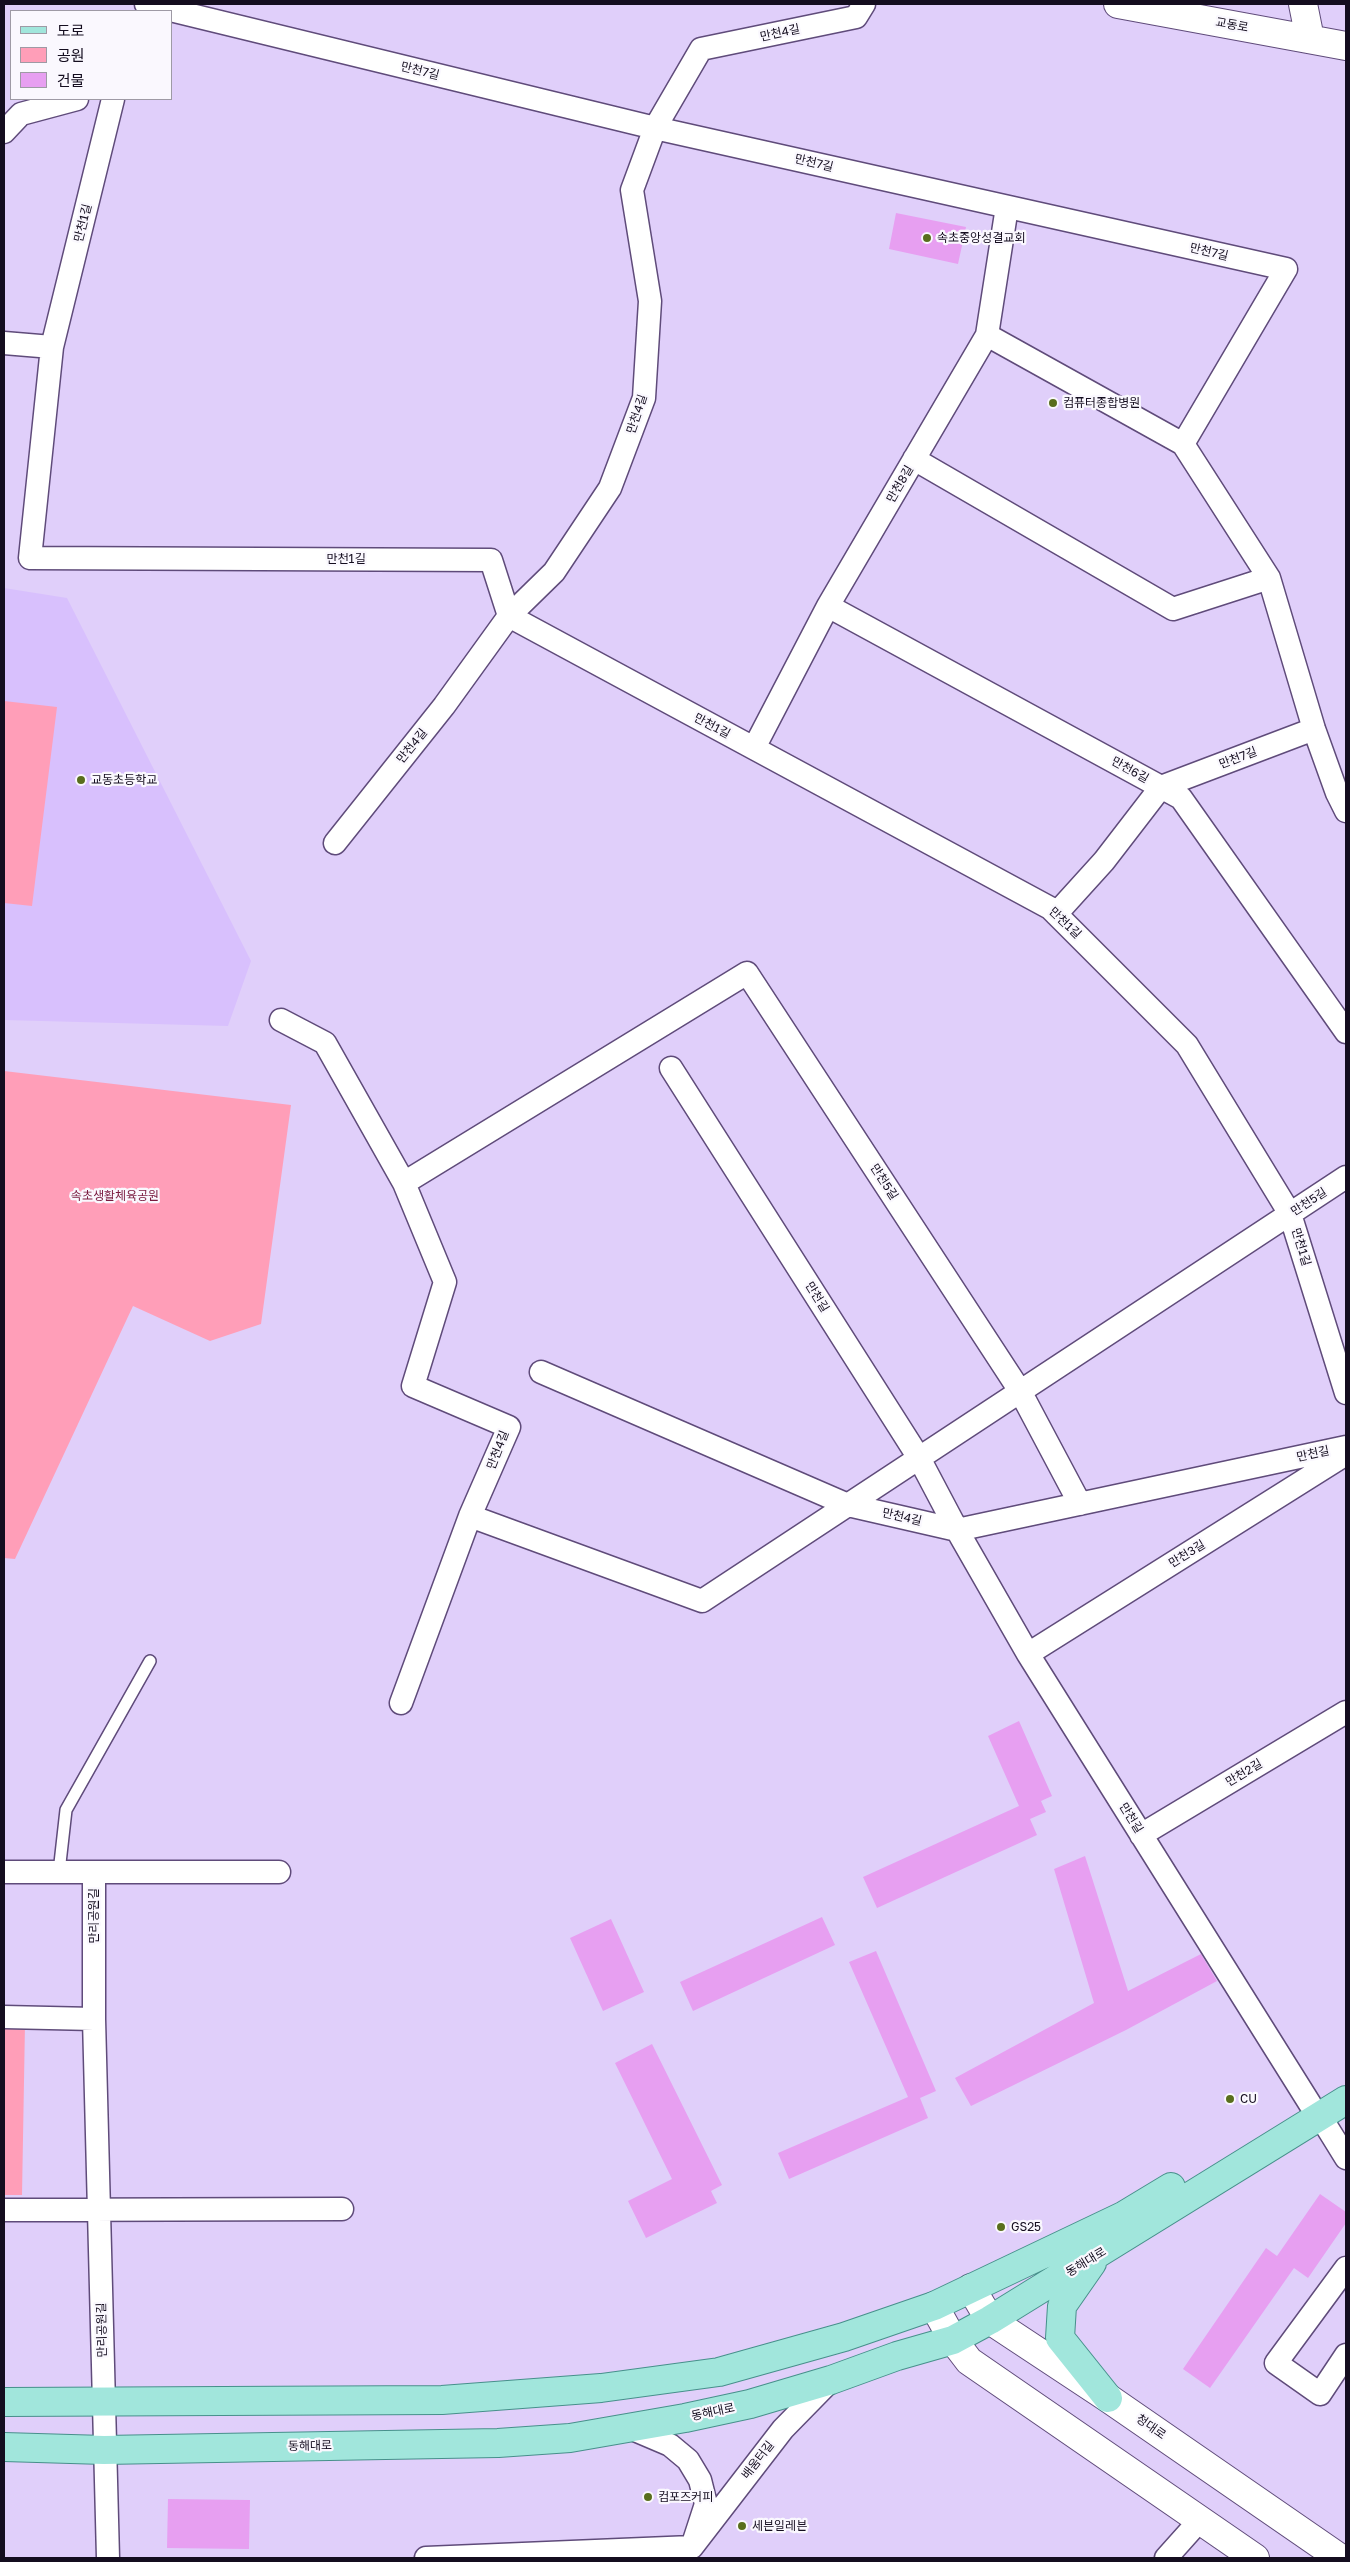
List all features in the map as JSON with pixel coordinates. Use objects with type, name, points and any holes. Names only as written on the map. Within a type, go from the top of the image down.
[{"type":"main road","name":"동해대로","points":[[4,2447],[104,2450],[498,2443],[570,2438],[750,2404],[831,2380],[897,2356],[953,2340],[990,2320],[1097,2255],[1315,2110],[1346,2082]]},
{"type":"main road","name":"동해대로","points":[[4,2402],[442,2400],[601,2388],[718,2372],[844,2337],[934,2306],[1123,2216],[1315,2110],[1346,2100]]},
{"type":"main road","points":[[1097,2255],[1062,2306],[1060,2338],[1108,2398]]},
{"type":"street","name":"만천7길","points":[[146,4],[171,10]]},
{"type":"street","name":"만천4길","points":[[335,843],[444,706],[509,616],[554,572],[610,488],[644,398],[650,301],[632,190],[655,128],[701,49],[856,17],[864,4]]},
{"type":"street","name":"교동로","points":[[1118,4],[1346,46]]},
{"type":"street","points":[[1304,4],[1310,39]]},
{"type":"street","name":"만천7길","points":[[172,10],[655,128],[1286,269],[1183,444]]},
{"type":"street","points":[[4,132],[21,114],[73,100]]},
{"type":"street","name":"만천1길","points":[[113,100],[52,347],[30,558],[491,560],[509,616],[1050,908],[1187,1045],[1290,1214],[1346,1393]]},
{"type":"street","name":"만천8길","points":[[754,748],[828,606],[987,335],[1007,207]]},
{"type":"street","points":[[987,335],[1183,444],[1269,578],[1314,729],[1337,793],[1346,811]]},
{"type":"street","points":[[4,343],[52,347]]},
{"type":"street","points":[[914,459],[1174,609],[1269,578]]},
{"type":"street","name":"만천6길","points":[[828,606],[1181,798],[1346,1032]]},
{"type":"street","name":"만천7길","points":[[1161,787],[1314,729]]},
{"type":"street","points":[[1056,914],[1104,861],[1161,787]]},
{"type":"street","name":"만천5길","points":[[404,1183],[747,972],[1020,1391]]},
{"type":"street","name":"만천4길","points":[[281,1020],[325,1042],[404,1183],[445,1282],[413,1386],[509,1428],[470,1516]]},
{"type":"street","name":"만천길","points":[[671,1068],[919,1458],[957,1530],[1028,1654],[1346,2158]]},
{"type":"street","name":"만천5길","points":[[848,1505],[1346,1178]]},
{"type":"street","name":"만천4길","points":[[542,1372],[848,1505],[957,1530]]},
{"type":"street","points":[[1020,1391],[1080,1504]]},
{"type":"street","name":"만천길","points":[[957,1530],[1346,1447]]},
{"type":"street","name":"만천3길","points":[[1028,1654],[1346,1454]]},
{"type":"street","points":[[401,1704],[470,1516],[702,1601],[848,1505]]},
{"type":"street","name":"만천2길","points":[[1141,1835],[1346,1712]]},
{"type":"street","name":"만리공원길","points":[[4,1872],[94,1872],[94,2020],[108,2558]]},
{"type":"street","points":[[94,1872],[279,1872]]},
{"type":"street","points":[[4,2017],[94,2020]]},
{"type":"street","points":[[4,2210],[342,2209]]},
{"type":"street","points":[[1346,2268],[1276,2363],[1320,2394],[1346,2355]]},
{"type":"street","name":"청대로","points":[[971,2288],[990,2320],[1108,2398],[1340,2558]]},
{"type":"street","points":[[934,2306],[953,2340],[969,2361],[1255,2558]]},
{"type":"street","name":"배움터길","points":[[688,2553],[782,2429],[831,2380]]},
{"type":"street","points":[[426,2558],[688,2553],[706,2504],[700,2480],[688,2460],[670,2445],[630,2428]]},
{"type":"street","points":[[1166,2558],[1200,2520]]},
{"type":"lane","points":[[60,1872],[66,1810],[150,1661]]},
{"type":"shaded area","name":"교동초등학교","points":[[4,588],[67,598],[251,961],[228,1026],[4,1020]]},
{"type":"green space","points":[[4,701],[57,707],[32,906],[4,903]]},
{"type":"green space","name":"속초생활체육공원","points":[[4,1071],[291,1105],[261,1324],[210,1341],[133,1306],[15,1559],[4,1558]]},
{"type":"green space","points":[[25,2024],[22,2195],[4,2195],[4,2025]]},
{"type":"building","name":"속초중앙성결교회","points":[[896,213],[966,227],[958,264],[889,249]]},
{"type":"building","points":[[1019,1721],[1052,1796],[1041,1801],[1046,1812],[1030,1819],[1037,1835],[877,1908],[863,1877],[1019,1806],[988,1736]]},
{"type":"building","points":[[1085,1856],[1128,1991],[1201,1954],[1217,1981],[1126,2030],[971,2106],[955,2078],[1094,2003],[1054,1869]]},
{"type":"building","points":[[822,1917],[835,1945],[693,2011],[680,1982]]},
{"type":"building","points":[[611,1919],[644,1992],[603,2011],[570,1938]]},
{"type":"building","points":[[876,1951],[936,2091],[920,2098],[928,2118],[789,2179],[778,2153],[908,2097],[849,1962]]},
{"type":"building","points":[[652,2044],[722,2185],[711,2191],[717,2203],[646,2238],[628,2201],[672,2179],[615,2063]]},
{"type":"building","points":[[1320,2194],[1346,2212],[1346,2223],[1308,2278],[1294,2268],[1210,2388],[1183,2369],[1266,2248],[1277,2256]]},
{"type":"building","points":[[168,2499],[250,2500],[249,2549],[167,2548]]},
{"type":"place","name":"속초중앙성결교회","points":[[927,238]]},
{"type":"place","name":"컴퓨터종합병원","points":[[1053,403]]},
{"type":"place","name":"교동초등학교","points":[[81,780]]},
{"type":"place","name":"CU","points":[[1230,2099]]},
{"type":"place","name":"GS25","points":[[1001,2227]]},
{"type":"place","name":"컴포즈커피","points":[[648,2497]]},
{"type":"place","name":"세븐일레븐","points":[[742,2526]]}]
